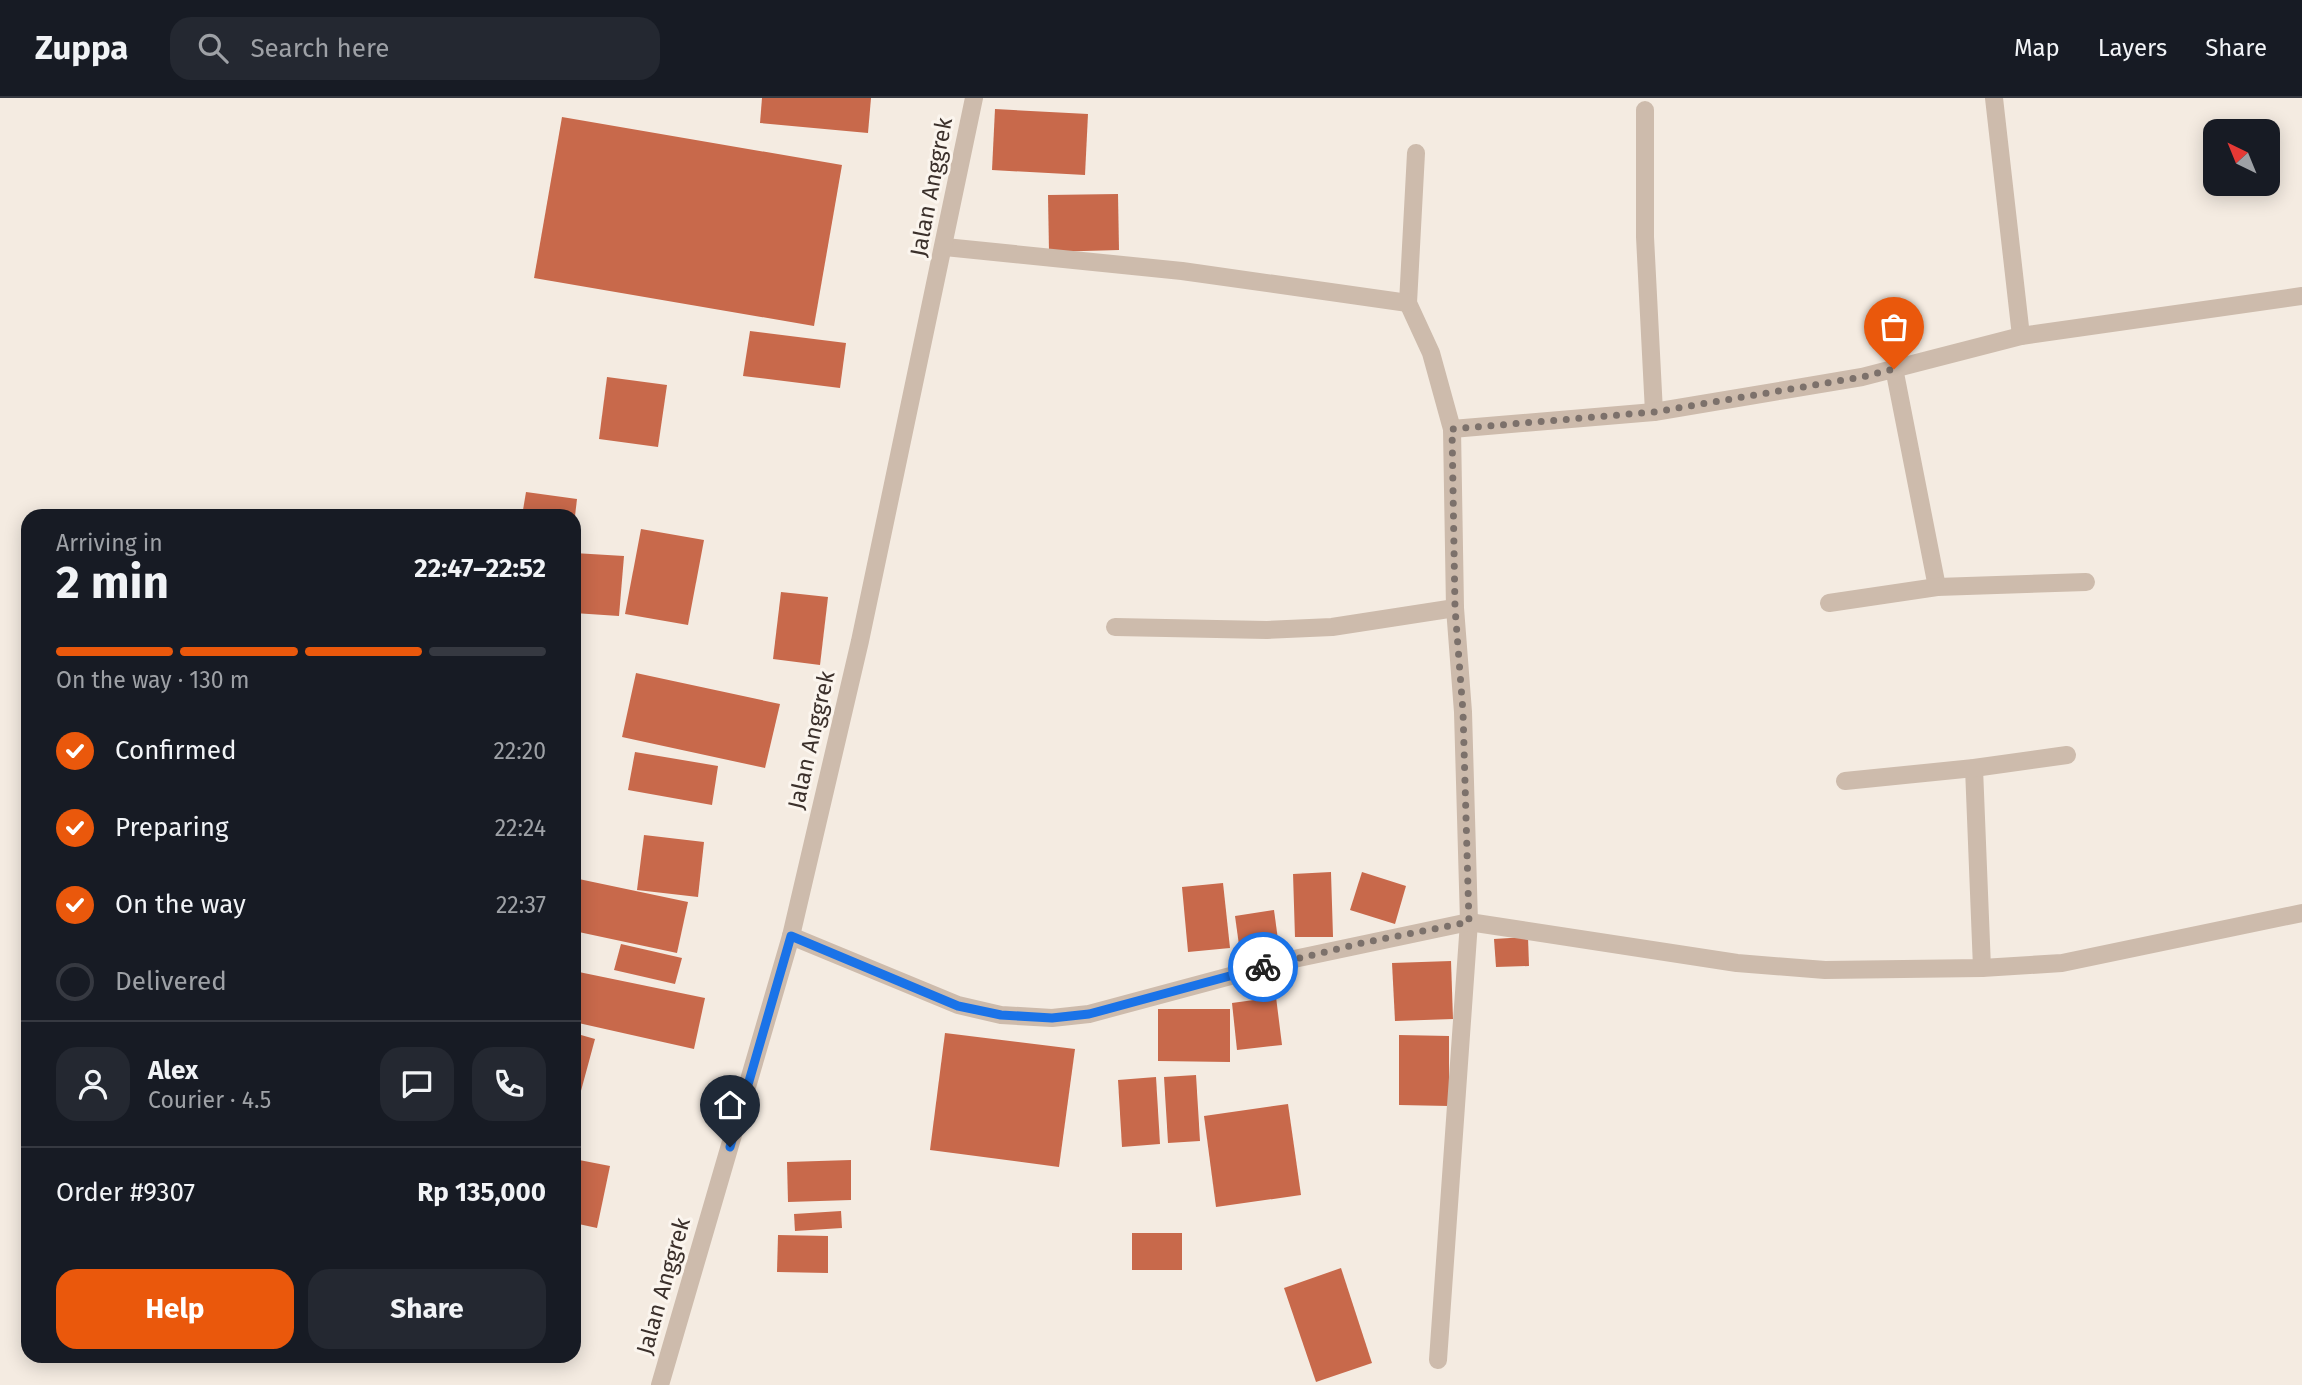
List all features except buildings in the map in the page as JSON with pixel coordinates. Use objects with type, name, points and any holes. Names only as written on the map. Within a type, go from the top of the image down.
[{"type":"street","name":"Jalan Anggrek","points":[[660,1385],[791,936],[860,640],[945,247],[974,98]]},
{"type":"street","points":[[1994,98],[2021,336]]},
{"type":"street","points":[[1645,110],[1645,237],[1654,412]]},
{"type":"street","points":[[1416,153],[1408,303],[1431,353],[1452,429],[1455,608],[1463,712],[1469,922],[1438,1360]]},
{"type":"street","points":[[945,247],[1182,271],[1408,303]]},
{"type":"street","points":[[1452,429],[1654,412],[1862,377],[2021,336],[2302,296]]},
{"type":"street","points":[[1894,369],[1937,587]]},
{"type":"street","points":[[1829,603],[1937,587],[2085,582]]},
{"type":"street","points":[[1115,627],[1268,630],[1332,627],[1455,608]]},
{"type":"street","points":[[1845,782],[2067,755]]},
{"type":"street","points":[[1974,768],[1982,968]]},
{"type":"street","points":[[791,936],[958,1006],[1001,1015],[1052,1018],[1089,1014],[1294,958],[1469,922],[1737,963],[1825,970],[1982,968],[2073,961],[2302,913]]},
{"type":"way so far","points":[[1263,967],[1362,943],[1469,922],[1463,712],[1455,608],[1452,429],[1654,412],[1862,377],[1894,369]]},
{"type":"route","points":[[730,1147],[791,936],[958,1006],[1001,1015],[1052,1018],[1089,1014],[1263,967]]}]
